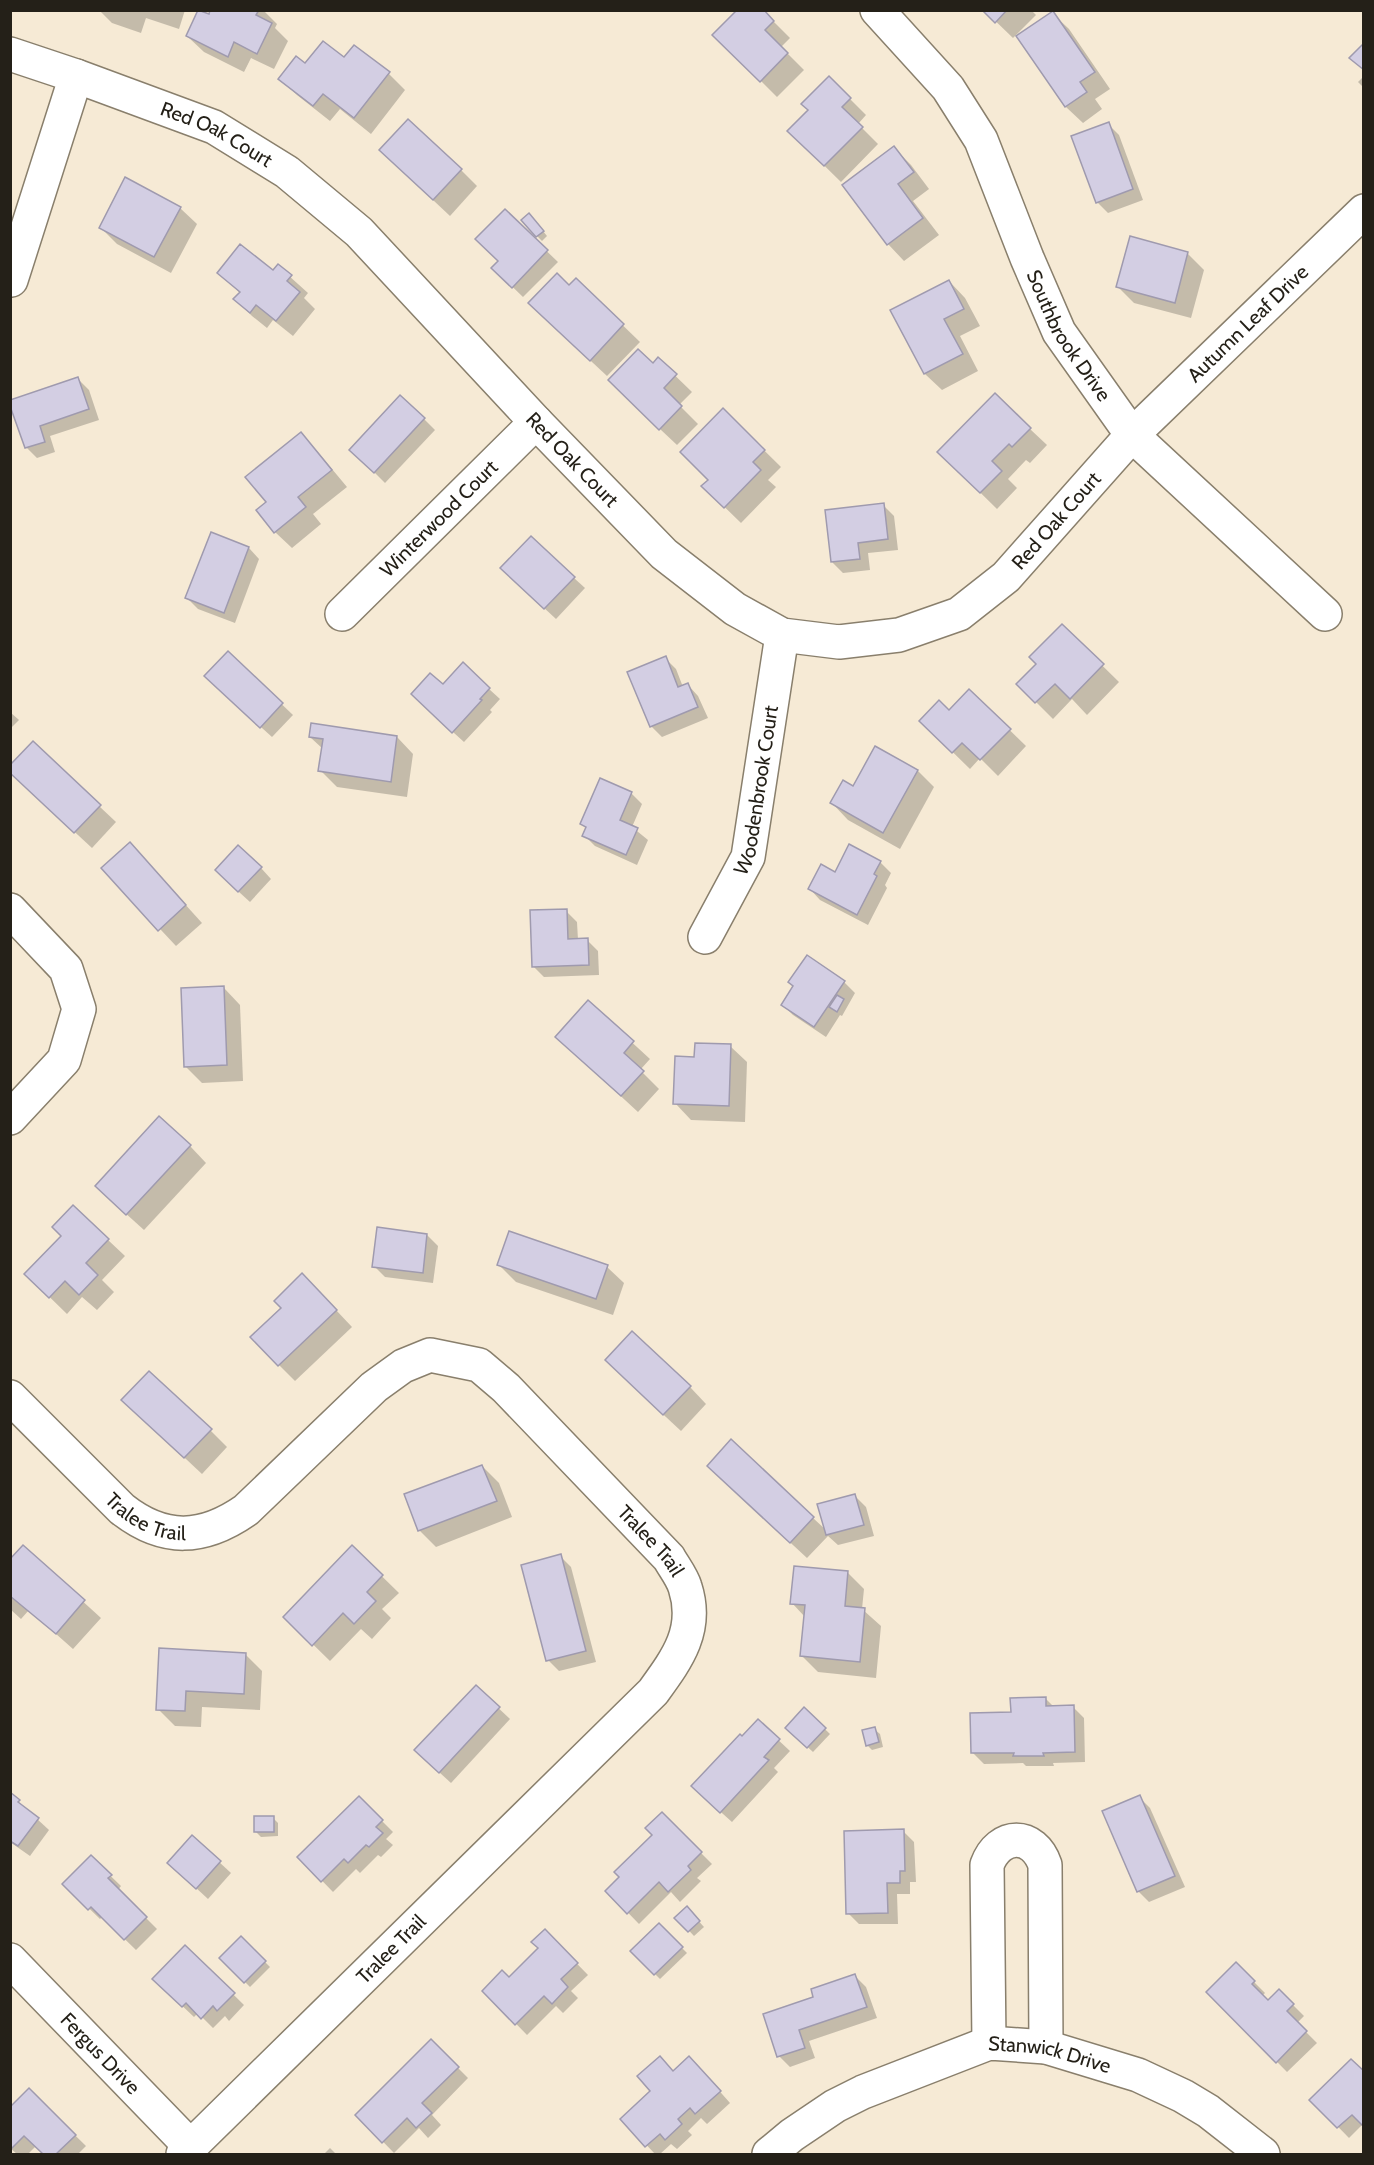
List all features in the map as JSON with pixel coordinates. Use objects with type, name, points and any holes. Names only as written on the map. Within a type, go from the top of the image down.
[{"type":"street","name":"Southbrook Drive","points":[[877,10],[948,88],[981,140],[1059,332],[1132,435],[1325,614]]},
{"type":"street","name":"Red Oak Court","points":[[10,54],[213,127],[287,172],[359,232],[536,422],[664,554],[735,609],[782,635],[839,642],[899,635],[959,614],[1006,577],[1132,435]]},
{"type":"street","points":[[11,280],[76,76]]},
{"type":"street","name":"Autumn Leaf Drive","points":[[1132,435],[1364,211]]},
{"type":"street","name":"Winterwood Court","points":[[342,614],[536,422]]},
{"type":"street","name":"Woodenbrook Court","points":[[705,936],[748,857],[782,635]]},
{"type":"street","points":[[10,910],[66,969],[80,1009],[64,1060],[10,1118]]},
{"type":"street","name":"Tralee Trail","points":[[10,1397],[135,1520],[170,1532],[189,1533],[208,1530],[227,1523],[246,1510],[374,1387],[403,1366],[430,1355],[479,1365],[506,1388],[669,1558],[685,1587],[690,1622],[676,1661],[653,1692],[187,2151]]},
{"type":"street","points":[[989,2043],[987,1865],[997,1847],[1016,1840],[1035,1847],[1045,1865],[1046,2047]]},
{"type":"street","name":"Fergus Drive","points":[[10,1960],[187,2151]]},
{"type":"street","name":"Stanwick Drive","points":[[769,2154],[792,2135],[844,2101],[989,2043],[1046,2047],[1138,2075],[1183,2096],[1208,2111],[1263,2154]]},
{"type":"building","points":[[198,10],[209,14],[210,10],[259,10],[256,15],[272,23],[257,54],[234,42],[228,57],[186,36]]},
{"type":"building","points":[[737,10],[764,10],[774,21],[765,30],[788,53],[760,82],[712,35]]},
{"type":"building","points":[[982,10],[1007,10],[995,23]]},
{"type":"building","points":[[1053,11],[1095,72],[1080,82],[1087,92],[1065,107],[1016,36]]},
{"type":"building","points":[[323,41],[344,57],[354,45],[390,72],[354,118],[323,94],[313,106],[278,79],[296,56],[305,63]]},
{"type":"building","points":[[1364,43],[1364,70],[1349,58]]},
{"type":"building","points":[[829,76],[851,98],[842,107],[863,127],[824,166],[787,131],[808,110],[801,104]]},
{"type":"building","points":[[408,119],[462,169],[433,200],[379,150]]},
{"type":"building","points":[[1109,122],[1133,189],[1096,203],[1071,136]]},
{"type":"building","points":[[894,146],[914,172],[898,184],[923,218],[887,245],[842,185]]},
{"type":"building","points":[[125,177],[181,207],[154,257],[99,228]]},
{"type":"building","points":[[505,209],[548,250],[512,288],[491,268],[498,261],[475,239]]},
{"type":"building","points":[[529,213],[544,231],[536,237],[521,220]]},
{"type":"building","points":[[1130,236],[1188,252],[1175,303],[1116,287]]},
{"type":"building","points":[[240,244],[273,270],[278,264],[292,275],[287,281],[300,292],[276,321],[256,305],[250,313],[233,299],[240,292],[217,273]]},
{"type":"building","points":[[557,273],[569,285],[576,278],[624,324],[590,361],[528,303]]},
{"type":"building","points":[[949,280],[964,309],[944,319],[963,354],[924,374],[890,310]]},
{"type":"building","points":[[638,349],[653,363],[658,357],[677,374],[664,388],[682,406],[659,430],[608,380]]},
{"type":"building","points":[[78,377],[89,409],[40,426],[45,442],[25,448],[10,400]]},
{"type":"building","points":[[995,393],[1031,428],[1012,447],[1009,444],[992,461],[1002,471],[980,493],[937,452]]},
{"type":"building","points":[[400,395],[425,418],[374,473],[349,450]]},
{"type":"building","points":[[723,408],[765,450],[753,462],[761,470],[724,508],[701,486],[708,480],[680,452]]},
{"type":"building","points":[[301,432],[332,470],[298,497],[306,507],[274,533],[256,510],[266,502],[245,477]]},
{"type":"building","points":[[884,503],[888,539],[858,543],[860,559],[831,562],[825,510]]},
{"type":"building","points":[[211,532],[249,547],[224,613],[185,598]]},
{"type":"building","points":[[531,536],[575,577],[544,609],[500,568]]},
{"type":"building","points":[[1062,624],[1104,664],[1070,699],[1055,684],[1035,703],[1016,684],[1036,664],[1029,657]]},
{"type":"building","points":[[228,651],[283,703],[260,728],[204,676]]},
{"type":"building","points":[[666,656],[678,687],[688,683],[698,707],[650,727],[627,672]]},
{"type":"building","points":[[463,662],[490,688],[452,733],[411,694],[430,673],[443,684]]},
{"type":"building","points":[[969,689],[1011,729],[980,760],[962,743],[952,753],[919,721],[939,700],[949,710]]},
{"type":"building","points":[[311,723],[397,736],[391,782],[318,771],[323,739],[309,737]]},
{"type":"building","points":[[33,741],[101,805],[74,833],[10,773],[10,765]]},
{"type":"building","points":[[875,746],[918,770],[883,833],[830,803],[843,780],[853,786]]},
{"type":"building","points":[[600,778],[632,792],[620,820],[638,828],[626,855],[582,836],[586,827],[580,824]]},
{"type":"building","points":[[130,842],[186,905],[158,931],[101,868]]},
{"type":"building","points":[[849,844],[881,861],[874,874],[877,876],[857,915],[808,889],[821,864],[835,872]]},
{"type":"building","points":[[238,845],[262,867],[238,892],[215,870]]},
{"type":"building","points":[[567,909],[568,939],[588,938],[589,965],[532,967],[530,910]]},
{"type":"building","points":[[807,955],[845,981],[814,1027],[781,1005],[793,986],[788,982]]},
{"type":"building","points":[[224,986],[227,1065],[184,1067],[181,988]]},
{"type":"building","points":[[837,995],[844,999],[837,1012],[829,1007]]},
{"type":"building","points":[[588,1000],[634,1041],[624,1053],[644,1071],[621,1096],[555,1037]]},
{"type":"building","points":[[695,1043],[731,1044],[729,1106],[673,1104],[675,1056],[694,1057]]},
{"type":"building","points":[[159,1116],[191,1145],[126,1215],[95,1186]]},
{"type":"building","points":[[73,1205],[109,1239],[86,1263],[98,1275],[79,1295],[65,1281],[49,1298],[24,1274],[61,1236],[52,1227]]},
{"type":"building","points":[[377,1227],[427,1234],[423,1273],[372,1267]]},
{"type":"building","points":[[509,1231],[608,1265],[596,1299],[497,1265]]},
{"type":"building","points":[[302,1273],[337,1310],[278,1366],[250,1337],[281,1308],[274,1301]]},
{"type":"building","points":[[632,1331],[691,1386],[663,1415],[605,1360]]},
{"type":"building","points":[[149,1371],[212,1429],[184,1458],[121,1400]]},
{"type":"building","points":[[731,1439],[814,1517],[790,1543],[707,1466]]},
{"type":"building","points":[[482,1465],[497,1501],[418,1531],[404,1494]]},
{"type":"building","points":[[855,1494],[864,1525],[826,1535],[817,1504]]},
{"type":"building","points":[[23,1545],[85,1600],[56,1634],[10,1596],[10,1559]]},
{"type":"building","points":[[352,1545],[383,1575],[367,1592],[376,1601],[354,1624],[343,1613],[312,1646],[283,1617]]},
{"type":"building","points":[[561,1554],[586,1651],[546,1661],[521,1565]]},
{"type":"building","points":[[794,1566],[848,1571],[845,1606],[865,1608],[860,1662],[800,1656],[805,1605],[790,1604]]},
{"type":"building","points":[[159,1648],[246,1653],[244,1694],[186,1691],[185,1711],[156,1710]]},
{"type":"building","points":[[476,1685],[500,1707],[439,1773],[414,1750]]},
{"type":"building","points":[[1046,1697],[1046,1706],[1074,1705],[1075,1752],[1043,1753],[1044,1756],[971,1753],[970,1713],[1011,1712],[1010,1698]]},
{"type":"building","points":[[804,1707],[826,1728],[807,1748],[785,1728]]},
{"type":"building","points":[[758,1719],[780,1739],[764,1757],[769,1760],[720,1813],[691,1786],[740,1734],[742,1736]]},
{"type":"building","points":[[875,1727],[879,1742],[866,1746],[862,1730]]},
{"type":"building","points":[[10,1792],[20,1800],[18,1802],[39,1818],[18,1846],[10,1841]]},
{"type":"building","points":[[1140,1795],[1175,1876],[1137,1892],[1102,1811]]},
{"type":"building","points":[[359,1796],[383,1820],[376,1827],[383,1833],[369,1847],[366,1845],[348,1863],[344,1859],[321,1882],[297,1857]]},
{"type":"building","points":[[662,1812],[702,1852],[688,1866],[691,1870],[668,1892],[659,1882],[627,1914],[605,1891],[619,1877],[614,1872],[652,1835],[645,1828]]},
{"type":"building","points":[[254,1816],[274,1816],[274,1832],[254,1832]]},
{"type":"building","points":[[904,1829],[905,1871],[900,1871],[900,1883],[887,1883],[888,1913],[846,1914],[844,1831]]},
{"type":"building","points":[[192,1835],[221,1861],[196,1889],[167,1863]]},
{"type":"building","points":[[91,1855],[112,1875],[108,1878],[147,1917],[124,1940],[91,1907],[88,1910],[62,1884]]},
{"type":"building","points":[[687,1906],[700,1921],[688,1932],[674,1918]]},
{"type":"building","points":[[659,1923],[683,1947],[654,1975],[630,1951]]},
{"type":"building","points":[[545,1929],[578,1963],[561,1979],[568,1987],[552,2004],[544,1996],[515,2025],[482,1991],[502,1970],[509,1977],[538,1948],[531,1942]]},
{"type":"building","points":[[241,1936],[266,1961],[244,1983],[219,1958]]},
{"type":"building","points":[[185,1945],[235,1993],[217,2011],[213,2006],[201,2019],[186,2003],[182,2007],[152,1979]]},
{"type":"building","points":[[1236,1962],[1255,1981],[1252,1984],[1268,2000],[1279,1989],[1294,2004],[1287,2011],[1307,2031],[1276,2063],[1206,1992]]},
{"type":"building","points":[[855,1974],[867,2007],[799,2030],[805,2048],[777,2057],[763,2014],[813,1997],[811,1989]]},
{"type":"building","points":[[431,2039],[459,2067],[422,2103],[432,2113],[416,2128],[407,2118],[382,2143],[355,2115]]},
{"type":"building","points":[[660,2056],[673,2071],[689,2056],[721,2091],[695,2114],[690,2108],[678,2119],[682,2124],[665,2140],[660,2134],[645,2147],[620,2119],[650,2091],[637,2076]]},
{"type":"building","points":[[1351,2059],[1364,2071],[1364,2127],[1352,2115],[1337,2128],[1309,2100]]},
{"type":"building","points":[[29,2088],[76,2135],[56,2154],[43,2154],[24,2136],[10,2150],[10,2107]]}]
